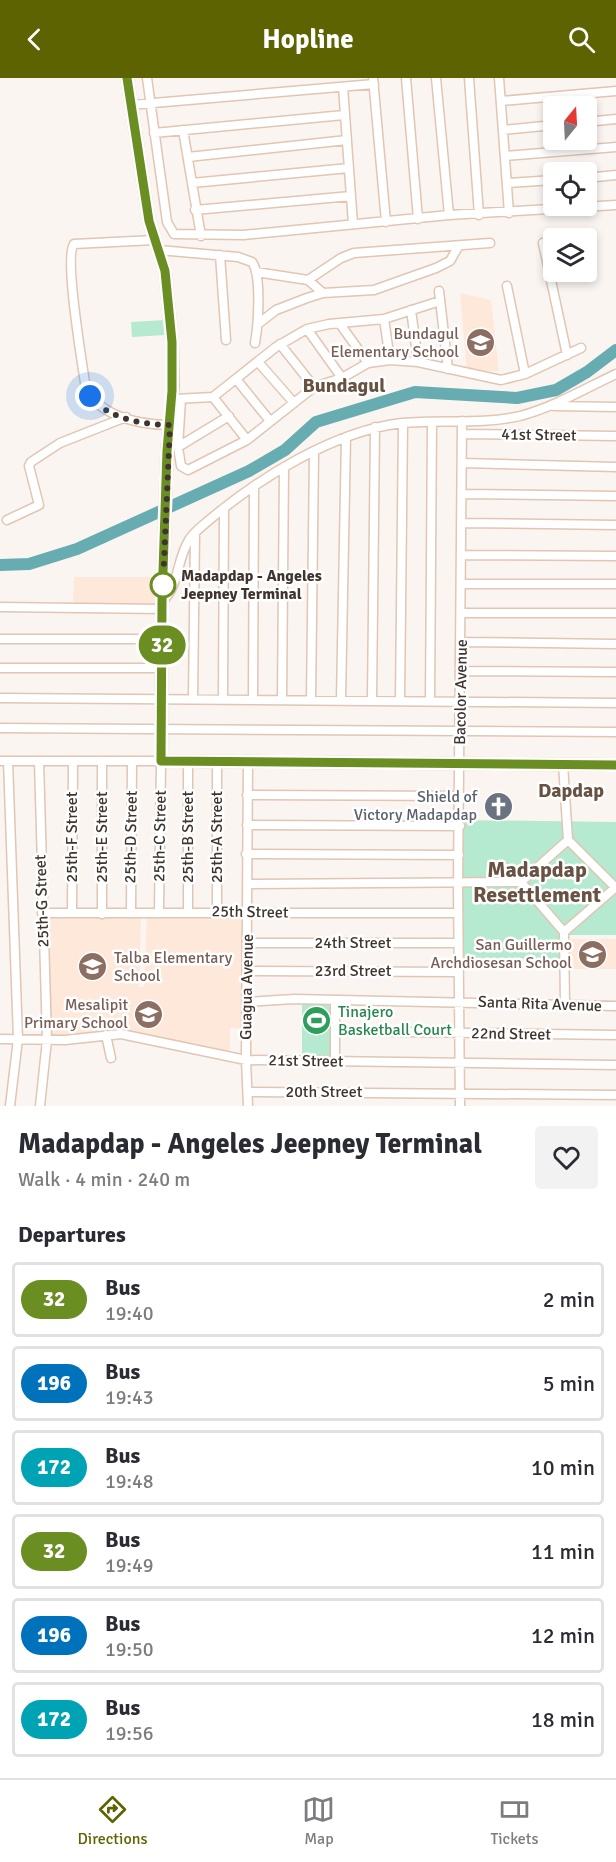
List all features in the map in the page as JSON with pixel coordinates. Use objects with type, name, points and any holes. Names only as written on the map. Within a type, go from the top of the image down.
[{"type":"main road","points":[[127,78],[130,105],[157,245],[165,271],[176,399],[170,425],[166,477],[161,761],[248,760],[460,766],[616,765]]},
{"type":"street","points":[[147,78],[170,230],[174,234],[201,236],[273,232],[449,215],[616,205]]},
{"type":"street","points":[[406,78],[418,219]]},
{"type":"street","points":[[436,78],[449,215]]},
{"type":"street","points":[[469,78],[479,215]]},
{"type":"street","points":[[499,78],[509,213]]},
{"type":"street","points":[[130,105],[343,87],[373,81],[386,222]]},
{"type":"street","points":[[343,87],[353,224]]},
{"type":"street","points":[[501,101],[616,91]]},
{"type":"street","points":[[154,133],[344,115]]},
{"type":"street","points":[[597,121],[616,119]]},
{"type":"street","points":[[503,130],[543,126]]},
{"type":"street","points":[[183,130],[201,236]]},
{"type":"street","points":[[188,157],[347,140]]},
{"type":"street","points":[[505,156],[616,147]]},
{"type":"street","points":[[192,183],[349,168]]},
{"type":"street","points":[[597,176],[616,175]]},
{"type":"street","points":[[507,183],[543,181]]},
{"type":"street","points":[[195,210],[351,196]]},
{"type":"street","points":[[170,425],[145,423],[103,409],[94,402],[87,389],[73,296],[70,250],[78,242],[157,245],[250,260],[256,272],[258,324],[255,343]]},
{"type":"street","points":[[308,280],[341,258],[354,253],[490,243]]},
{"type":"street","points":[[258,324],[276,310],[323,293],[362,292],[388,286],[449,262],[458,247]]},
{"type":"street","points":[[220,255],[226,340]]},
{"type":"street","points":[[256,272],[308,280],[323,293]]},
{"type":"street","points":[[551,282],[567,355]]},
{"type":"street","points":[[507,286],[525,374]]},
{"type":"street","points":[[439,291],[448,369]]},
{"type":"street","points":[[440,301],[384,319],[321,325],[307,329],[280,344],[259,363],[213,397],[176,399],[177,447],[181,466],[188,470],[248,440],[314,387],[342,378],[368,363],[390,360],[418,362],[501,380],[525,374],[581,348]]},
{"type":"street","points":[[411,310],[418,362]]},
{"type":"street","points":[[384,319],[390,360]]},
{"type":"street","points":[[340,324],[368,363]]},
{"type":"street","points":[[307,329],[342,378]]},
{"type":"street","points":[[280,344],[314,387]]},
{"type":"street","points":[[259,363],[294,403]]},
{"type":"street","points":[[0,607],[162,606],[173,590],[185,547],[195,533],[224,508],[284,467],[346,437],[375,427],[403,423],[509,418],[554,406],[616,374]]},
{"type":"street","points":[[236,379],[270,421]]},
{"type":"street","points":[[213,397],[248,440]]},
{"type":"street","points":[[554,406],[616,407]]},
{"type":"street","points":[[177,447],[228,416]]},
{"type":"street","points":[[7,520],[39,504],[29,466],[31,462],[60,443],[126,417]]},
{"type":"street","name":"Bacolor Avenue","points":[[460,1106],[458,884],[462,642],[462,421]]},
{"type":"street","points":[[430,701],[432,422]]},
{"type":"street","points":[[400,700],[403,423]]},
{"type":"street","points":[[372,700],[375,427]]},
{"type":"street","name":"41st Street","points":[[462,434],[616,436]]},
{"type":"street","points":[[341,699],[346,437]]},
{"type":"street","points":[[311,700],[314,453]]},
{"type":"street","points":[[462,463],[616,467]]},
{"type":"street","points":[[282,699],[284,467]]},
{"type":"street","points":[[253,699],[254,488]]},
{"type":"street","points":[[462,494],[616,496]]},
{"type":"street","points":[[223,699],[224,508]]},
{"type":"street","points":[[462,523],[616,525]]},
{"type":"street","points":[[194,699],[195,533]]},
{"type":"street","points":[[462,555],[616,555]]},
{"type":"street","points":[[461,584],[616,584]]},
{"type":"street","points":[[461,613],[616,613]]},
{"type":"street","points":[[0,639],[162,639]]},
{"type":"street","points":[[462,642],[616,644]]},
{"type":"street","points":[[0,668],[162,668]]},
{"type":"street","points":[[461,671],[616,672]]},
{"type":"street","points":[[0,698],[616,703]]},
{"type":"street","points":[[0,728],[616,732]]},
{"type":"street","name":"Guagua Avenue","points":[[248,760],[246,854],[248,1106]]},
{"type":"street","points":[[10,1106],[18,1039],[4,761],[161,761]]},
{"type":"street","name":"25th-G Street","points":[[39,761],[46,1040],[40,1106]]},
{"type":"street","name":"25th-F Street","points":[[72,913],[73,761]]},
{"type":"street","name":"25th-E Street","points":[[102,761],[102,914]]},
{"type":"street","name":"25th-D Street","points":[[130,913],[132,761]]},
{"type":"street","name":"25th-C Street","points":[[159,912],[161,761]]},
{"type":"street","name":"25th-B Street","points":[[188,761],[188,912]]},
{"type":"street","name":"25th-A Street","points":[[217,761],[217,912]]},
{"type":"street","points":[[563,764],[568,840],[615,887],[564,932]]},
{"type":"street","points":[[247,795],[460,796]]},
{"type":"street","points":[[247,825],[460,826]]},
{"type":"street","points":[[247,884],[522,882],[568,840]]},
{"type":"street","points":[[246,854],[459,855]]},
{"type":"street","points":[[522,882],[564,932],[565,1004]]},
{"type":"street","name":"25th Street","points":[[42,913],[458,913]]},
{"type":"street","name":"24th Street","points":[[248,943],[458,943]]},
{"type":"street","name":"23rd Street","points":[[248,971],[459,972]]},
{"type":"street","points":[[335,1001],[335,1062]]},
{"type":"street","name":"Santa Rita Avenue","points":[[248,1002],[459,1002],[616,1006]]},
{"type":"street","name":"22nd Street","points":[[335,1030],[616,1035]]},
{"type":"street","name":"21st Street","points":[[0,1039],[46,1040],[121,1034],[246,1060],[616,1065]]},
{"type":"street","points":[[106,1035],[111,1058]]},
{"type":"street","name":"20th Street","points":[[248,1092],[616,1095]]},
{"type":"shaded area","name":"Bundagul Elementary School","points":[[460,293],[491,300],[499,371],[467,371]]},
{"type":"shaded area","points":[[74,577],[157,577],[158,606],[73,607]]},
{"type":"shaded area","points":[[147,913],[244,914],[245,1029],[230,1028],[230,1051],[125,1030],[50,1038],[46,914],[141,914],[139,987],[144,987]]},
{"type":"shaded area","name":"San Guillermo Archdiosesan School","points":[[569,939],[616,939],[616,969],[569,969]]},
{"type":"green space","points":[[165,320],[165,335],[132,337],[131,322]]},
{"type":"green space","points":[[460,820],[616,822],[616,935],[565,935],[564,959],[458,958]]},
{"type":"green space","name":"Tinajero Basketball Court","points":[[302,1002],[333,1002],[333,1060],[302,1060]]},
{"type":"waterway","points":[[0,565],[29,564],[77,549],[249,471],[285,450],[316,422],[415,392],[517,398],[556,390],[587,372],[616,350]]},
{"type":"bus line","name":"32","points":[[127,78],[149,221],[165,271],[172,342],[172,391],[167,451],[162,602],[161,761],[248,760],[460,766],[616,765]]},
{"type":"place","name":"Bundagul Elementary School","points":[[480,343]]},
{"type":"place","name":"Madapdap - Angeles Jeepney Terminal","points":[[163,585]]},
{"type":"place","name":"Shield of Victory Madapdap","points":[[498,806]]},
{"type":"place","name":"San Guillermo Archdiosesan School","points":[[593,954]]},
{"type":"place","name":"Talba Elementary School","points":[[93,967]]},
{"type":"place","name":"Mesalipit Primary School","points":[[149,1014]]},
{"type":"place","name":"Tinajero Basketball Court","points":[[317,1021]]},
{"type":"district","name":"Bundagul","points":[[344,385]]},
{"type":"district","name":"Dapdap","points":[[571,790]]},
{"type":"district","name":"Madapdap Resettlement","points":[[537,882]]},
{"type":"route","points":[[90,396],[103,409],[111,412],[140,422],[170,425],[167,451],[163,585]]}]
